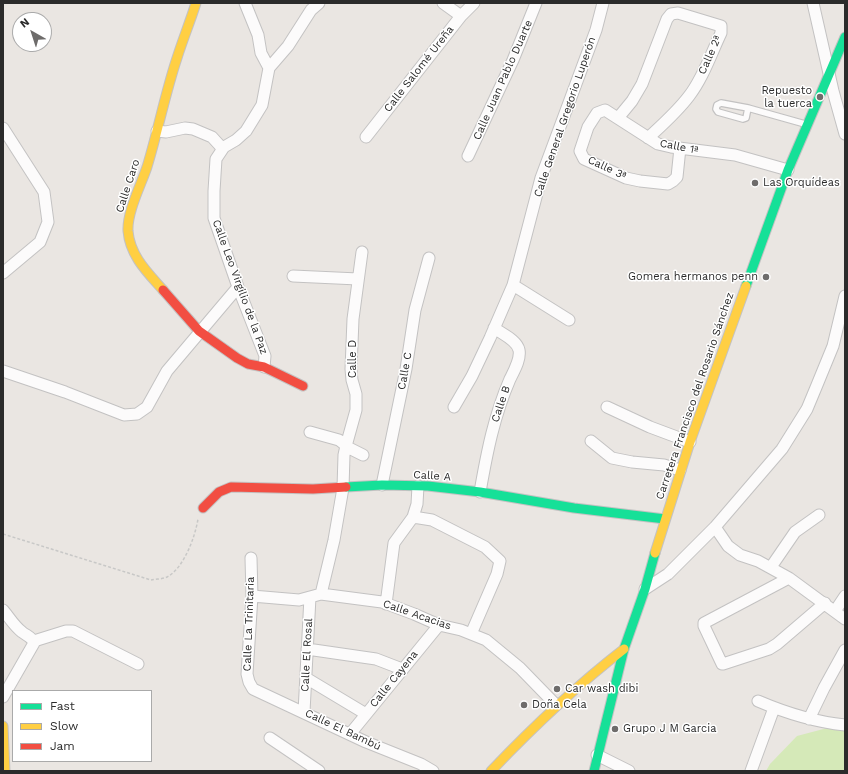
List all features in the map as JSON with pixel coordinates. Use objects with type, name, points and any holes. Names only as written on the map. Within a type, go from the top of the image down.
[{"type":"main road","name":"Calle Caro","points":[[196,3],[190,26],[177,57],[147,166],[130,215],[128,230],[130,241],[135,255],[143,267],[199,331],[248,364],[264,367],[303,386]]},
{"type":"main road","name":"Carretera Francisco del Rosario Sánchez","points":[[594,771],[624,649],[645,589],[680,470],[788,170],[845,37]]},
{"type":"main road","name":"Calle A","points":[[203,508],[219,492],[231,487],[313,489],[382,485],[418,486],[480,492],[574,508],[665,519]]},
{"type":"main road","points":[[491,771],[556,705],[600,667],[624,649]]},
{"type":"main road","points":[[3,726],[6,771]]},
{"type":"street","points":[[245,3],[258,35],[261,53],[270,68]]},
{"type":"street","points":[[157,131],[166,132],[185,128],[193,129],[212,137],[222,148],[236,140],[246,131],[262,105],[270,68],[288,46],[311,10],[319,3]]},
{"type":"street","points":[[443,3],[461,16]]},
{"type":"street","name":"Calle Salomé Ureña","points":[[366,137],[461,16],[474,3]]},
{"type":"street","name":"Calle Juan Pablo Duarte","points":[[468,156],[513,60],[536,3]]},
{"type":"street","name":"Calle General Gregorio Luperón","points":[[454,407],[472,376],[513,285],[541,178],[596,30],[603,3]]},
{"type":"street","points":[[813,3],[829,74],[845,134]]},
{"type":"street","name":"Calle 2ª","points":[[618,118],[632,101],[642,84],[667,19],[671,14],[678,13],[721,26],[721,33],[698,83],[690,96],[648,138]]},
{"type":"street","name":"Calle 1ª","points":[[580,151],[588,127],[597,113],[605,110],[658,144],[735,155],[788,170]]},
{"type":"street","points":[[3,128],[44,192],[48,222],[40,242],[3,273]]},
{"type":"street","name":"Calle Leo Virgilio de la Paz","points":[[222,148],[216,159],[214,216],[238,287],[265,356],[264,367]]},
{"type":"street","name":"Calle 3ª","points":[[580,151],[584,159],[626,178],[668,184],[677,177],[680,148]]},
{"type":"street","name":"Calle D","points":[[343,488],[344,455],[356,410],[356,394],[351,369],[353,320],[362,252]]},
{"type":"street","name":"Calle C","points":[[382,485],[406,369],[412,323],[429,258]]},
{"type":"street","points":[[293,276],[358,279]]},
{"type":"street","points":[[513,285],[569,320]]},
{"type":"street","points":[[3,371],[65,392],[124,415],[139,413],[146,407],[167,371],[199,331],[238,287]]},
{"type":"street","points":[[645,589],[668,574],[715,527],[782,449],[807,409],[833,346],[845,296]]},
{"type":"street","name":"Calle B","points":[[480,492],[487,450],[494,423],[516,367],[519,352],[516,344],[494,328]]},
{"type":"street","points":[[607,407],[650,428],[690,442]]},
{"type":"street","points":[[310,432],[339,440],[346,446],[363,455]]},
{"type":"street","points":[[591,441],[612,458],[632,462],[664,465],[680,470]]},
{"type":"street","points":[[386,604],[394,544],[413,517],[417,504],[418,486]]},
{"type":"street","name":"Calle El Rosal","points":[[304,712],[307,649],[315,595],[334,540],[343,488]]},
{"type":"street","points":[[771,567],[795,532],[819,515]]},
{"type":"street","points":[[413,517],[432,520],[485,548],[500,561],[497,574],[471,634]]},
{"type":"street","points":[[715,527],[728,546],[740,556],[758,561],[790,578],[845,619]]},
{"type":"street","name":"Calle La Trinitaria","points":[[251,558],[252,596],[247,674],[253,689]]},
{"type":"street","points":[[790,578],[704,623],[704,626],[722,664],[769,649],[825,604]]},
{"type":"street","name":"Calle Acacias","points":[[252,596],[299,600],[315,595],[386,604],[439,624],[471,634],[486,640],[520,668],[556,705]]},
{"type":"street","points":[[835,611],[845,596]]},
{"type":"street","points":[[3,610],[22,632],[34,641]]},
{"type":"street","name":"Calle Cayena","points":[[350,734],[439,624]]},
{"type":"street","points":[[3,697],[34,641],[66,631],[73,631],[138,664]]},
{"type":"street","points":[[307,649],[376,659],[402,670]]},
{"type":"street","points":[[809,719],[845,650]]},
{"type":"street","points":[[306,678],[366,714]]},
{"type":"street","name":"Calle El Bambú","points":[[253,689],[350,734],[421,764],[432,771]]},
{"type":"street","points":[[758,701],[774,708],[809,719],[843,722]]},
{"type":"street","points":[[751,771],[774,708]]},
{"type":"street","points":[[270,738],[319,771]]},
{"type":"street","points":[[597,755],[629,771]]},
{"type":"lane","points":[[748,108],[747,116],[743,119],[718,112],[716,109],[717,105],[721,103],[748,108],[807,124]]},
{"type":"path","points":[[3,534],[151,580],[166,577],[177,568],[192,542],[198,517],[203,508]]},
{"type":"green space","points":[[831,727],[845,729],[845,771],[766,771],[770,764],[797,736]]},
{"type":"traffic: fast","points":[[746,286],[788,170],[845,37]]},
{"type":"traffic: fast","points":[[346,487],[382,485],[428,486],[480,492],[574,508],[665,519]]},
{"type":"traffic: fast","points":[[594,771],[624,649],[645,589],[655,553]]},
{"type":"traffic: slow","points":[[163,290],[136,256],[129,240],[128,224],[132,207],[155,140],[179,51],[196,3]]},
{"type":"traffic: slow","points":[[655,553],[690,442],[746,286]]},
{"type":"traffic: slow","points":[[491,771],[555,707],[624,649]]},
{"type":"traffic: slow","points":[[3,726],[5,771]]},
{"type":"traffic: jam","points":[[163,290],[199,331],[237,358],[248,364],[264,367],[303,386]]},
{"type":"traffic: jam","points":[[203,508],[219,492],[231,487],[313,489],[346,487]]},
{"type":"place","name":"Repuesto la tuerca","points":[[820,97]]},
{"type":"place","name":"Las Orquídeas","points":[[755,183]]},
{"type":"place","name":"Gomera hermanos penn","points":[[766,277]]},
{"type":"place","name":"Car wash dibi","points":[[557,689]]},
{"type":"place","name":"Doña Cela","points":[[524,705]]},
{"type":"place","name":"Grupo J M Garcia","points":[[615,729]]}]
